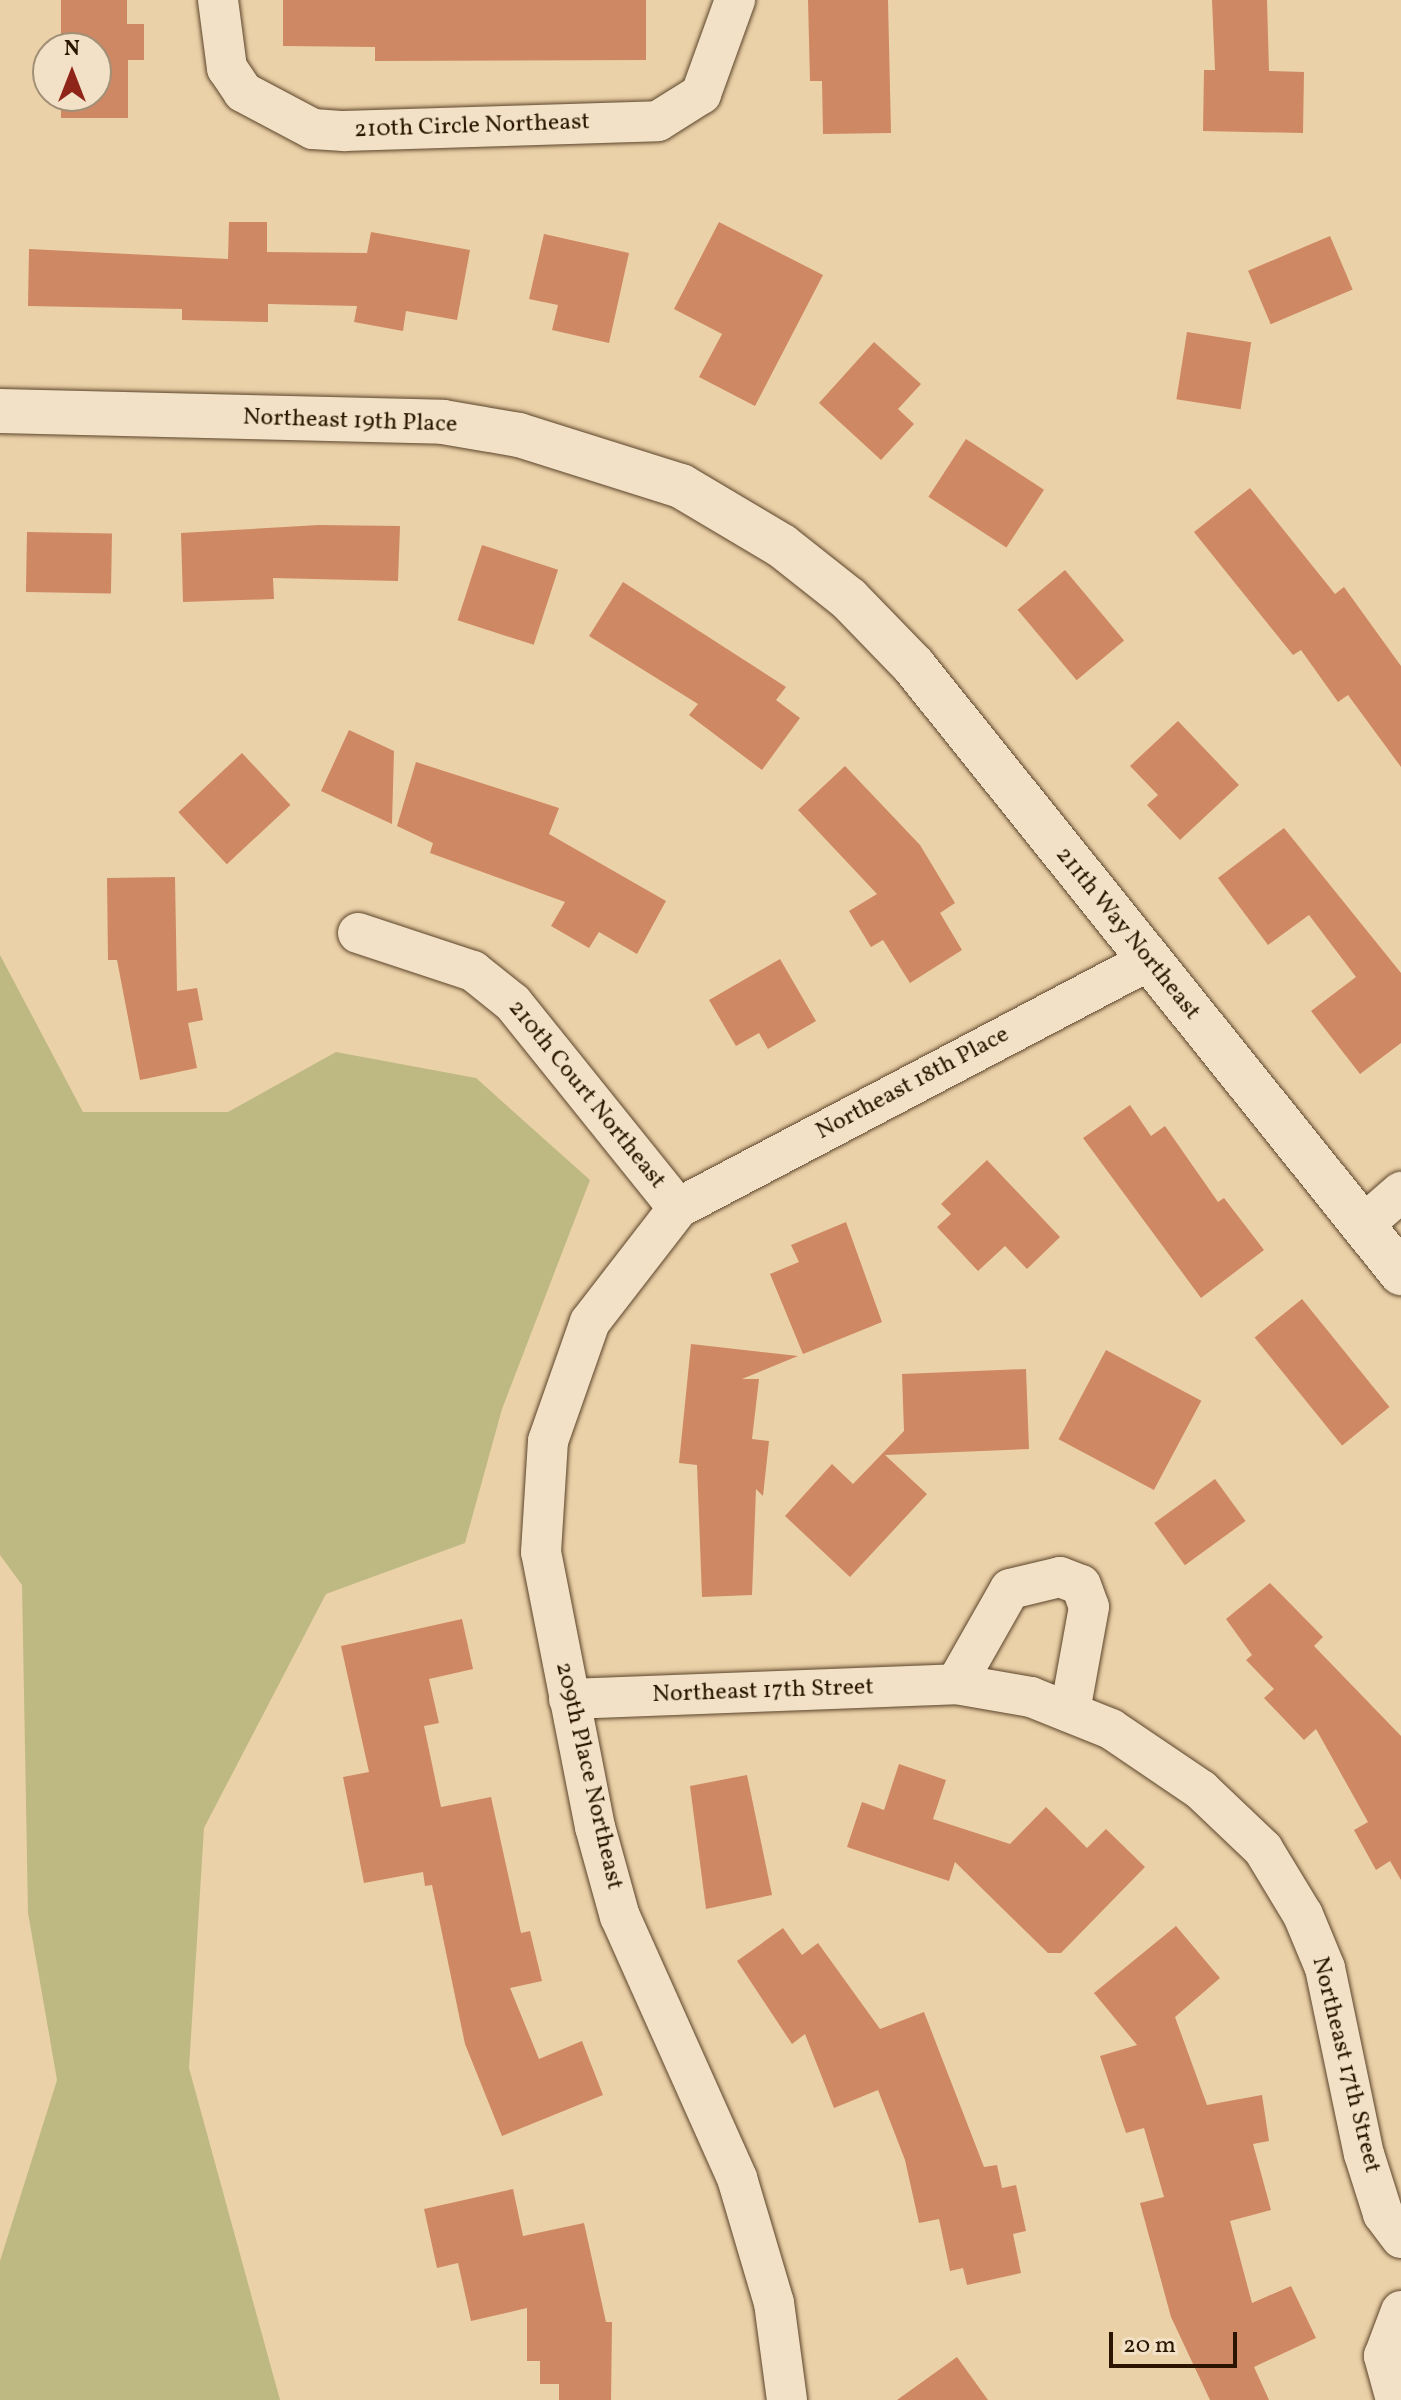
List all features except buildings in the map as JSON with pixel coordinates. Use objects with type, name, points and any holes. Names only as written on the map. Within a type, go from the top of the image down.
[{"type":"street","name":"210th Circle Northeast","points":[[218,0],[227,68],[243,92],[313,129],[344,131],[658,121],[701,94],[735,0]]},
{"type":"street","name":"Northeast 19th Place","points":[[0,411],[443,422],[519,435],[681,486],[782,546],[849,599]]},
{"type":"street","name":"211th Way Northeast","points":[[849,599],[913,665],[1401,1273]]},
{"type":"street","name":"210th Court Northeast","points":[[358,933],[473,971],[513,1003],[678,1208]]},
{"type":"street","name":"Northeast 18th Place","points":[[678,1208],[1148,961]]},
{"type":"street","points":[[1362,1226],[1401,1192]]},
{"type":"street","name":"209th Place Northeast","points":[[678,1208],[590,1322],[548,1441],[541,1552],[569,1699],[620,1917],[737,2178],[774,2303],[787,2400]]},
{"type":"street","points":[[956,1684],[1010,1589],[1060,1577],[1081,1585],[1089,1607],[1070,1712]]},
{"type":"street","name":"Northeast 17th Street","points":[[569,1699],[956,1684],[1070,1712],[1111,1729],[1201,1790],[1263,1849],[1325,1968],[1364,2154],[1383,2214],[1401,2238]]},
{"type":"street","points":[[1396,2400],[1384,2356],[1401,2311]]},
{"type":"shaded area","points":[[0,955],[83,1112],[228,1112],[336,1052],[476,1078],[590,1180],[502,1409],[465,1543],[326,1594],[204,1828],[189,2068],[280,2400],[0,2400],[0,2261],[57,2080],[28,1913],[22,1585],[0,1555]]}]
